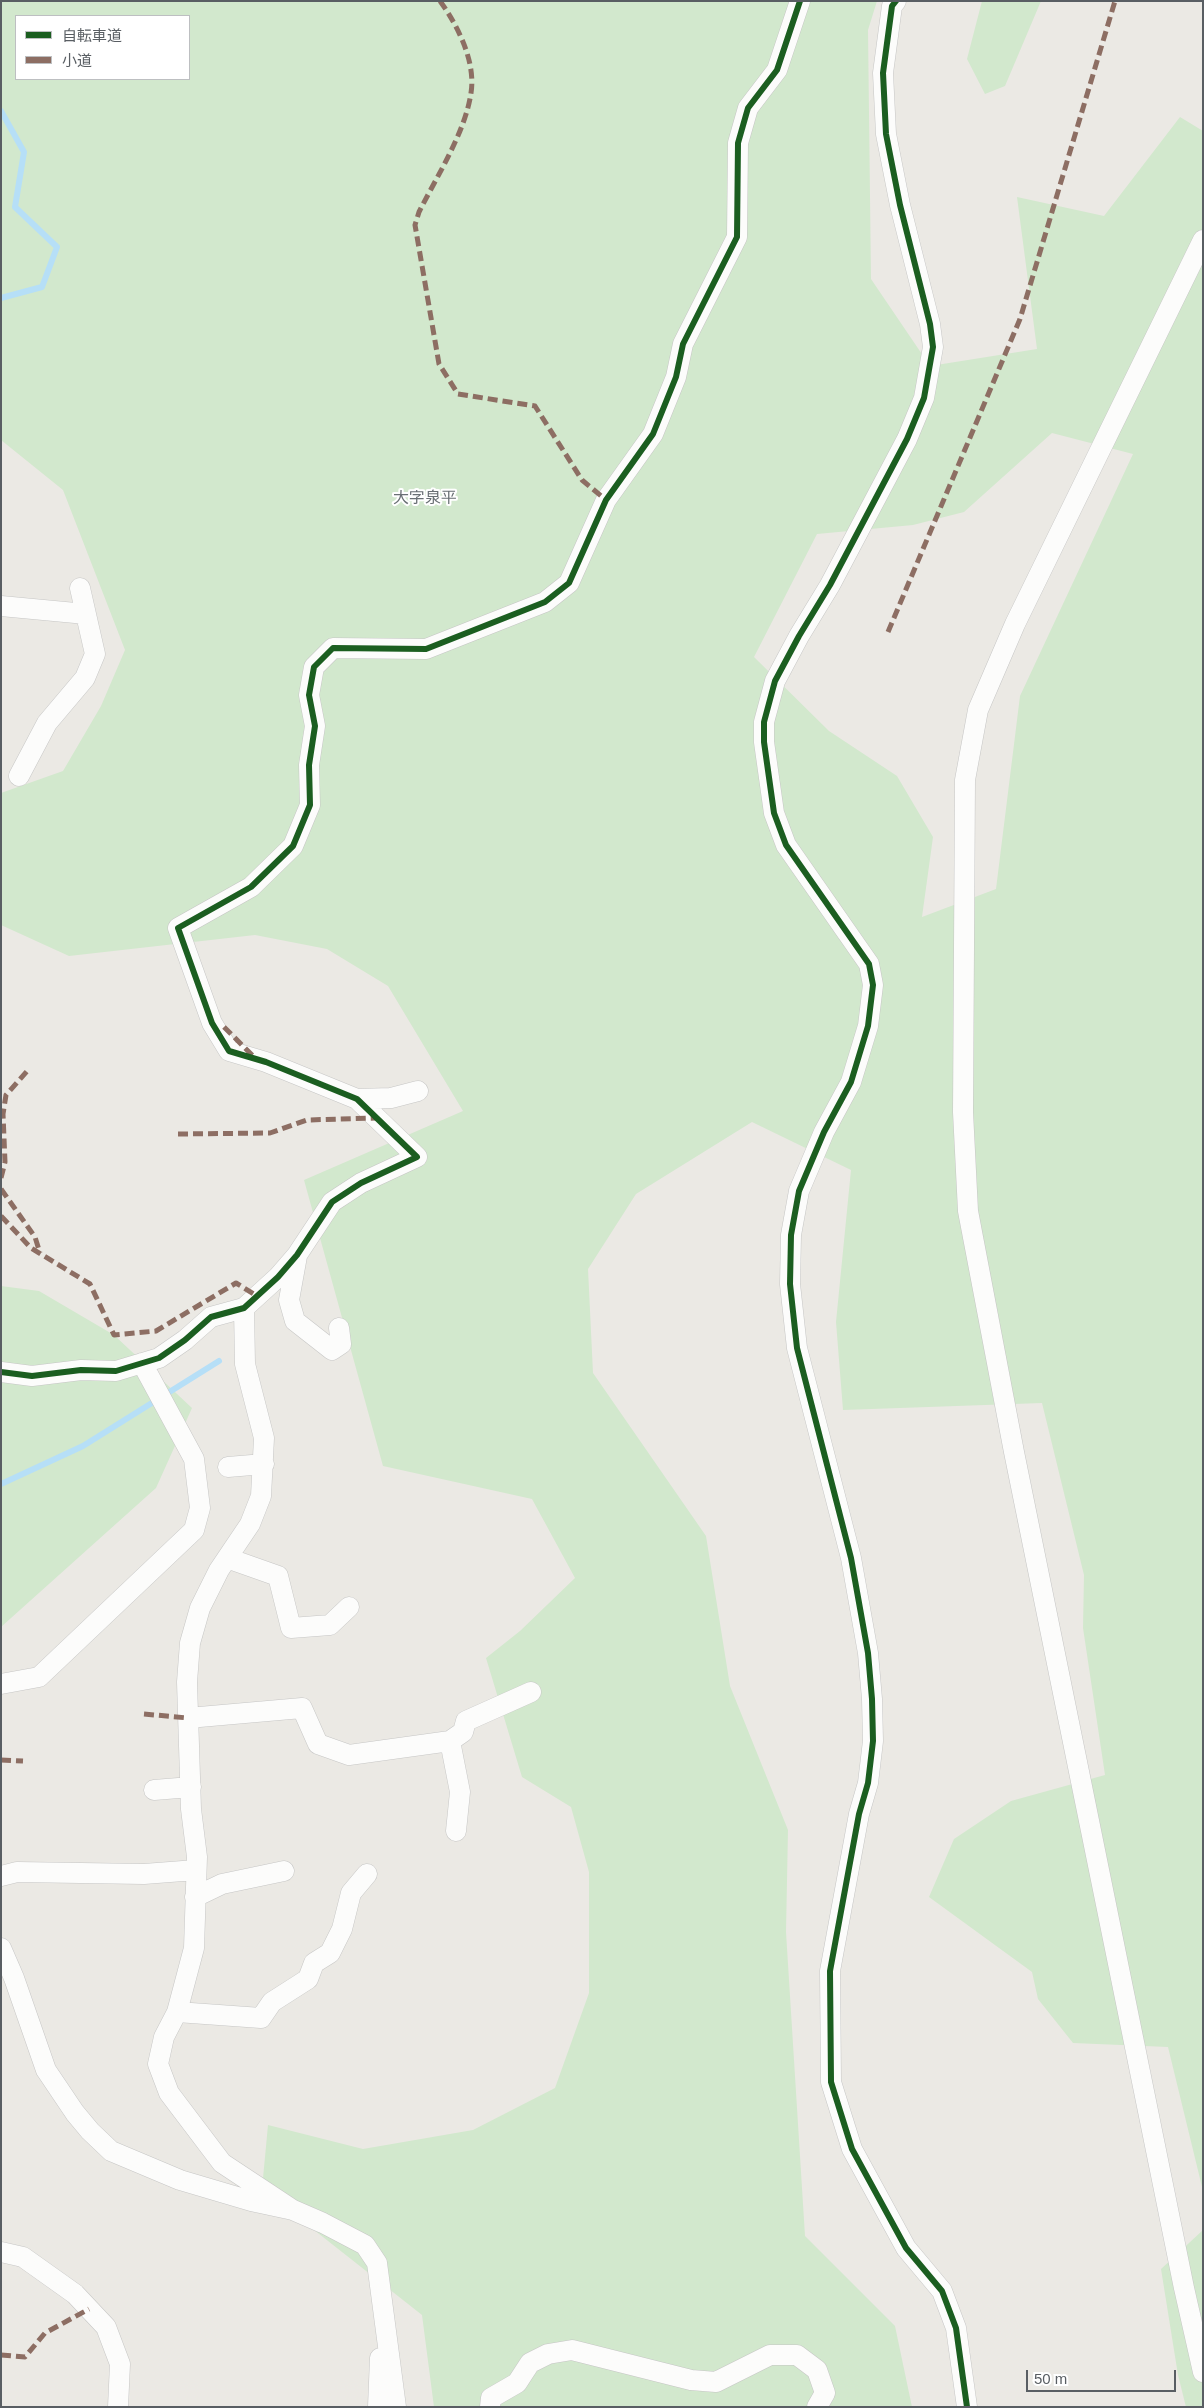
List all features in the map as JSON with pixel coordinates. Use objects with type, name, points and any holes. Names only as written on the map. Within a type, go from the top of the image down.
[{"type":"street","points":[[1,1372],[32,1376],[81,1370],[116,1372],[159,1358],[185,1340],[211,1317],[244,1308],[278,1277],[297,1255],[332,1202],[361,1183],[416,1157],[357,1099],[266,1062],[229,1051],[212,1023],[178,928],[251,887],[292,846],[310,805],[310,765],[314,726],[308,694],[314,667],[333,648],[426,649],[545,602],[569,582],[606,500],[653,434],[676,377],[683,344],[737,237],[738,143],[748,108],[777,70],[800,1]]},
{"type":"street","points":[[896,1],[892,6],[883,73],[886,134],[900,205],[930,324],[933,348],[924,398],[907,439],[830,585],[799,636],[775,681],[764,722],[764,742],[774,813],[786,845],[869,964],[873,985],[868,1026],[851,1082],[824,1132],[799,1192],[791,1235],[790,1284],[797,1348],[851,1558],[868,1652],[872,1699],[873,1741],[868,1783],[859,1814],[830,1971],[831,2082],[852,2149],[906,2248],[942,2291],[956,2328],[967,2407]]},
{"type":"street","points":[[1203,240],[1015,624],[978,710],[965,780],[966,885],[962,1112],[968,1211],[1012,1442],[1178,2259],[1203,2372]]},
{"type":"street","points":[[19,776],[47,723],[85,678],[94,654],[80,588]]},
{"type":"street","points":[[1,606],[86,614]]},
{"type":"street","points":[[357,1099],[391,1098],[418,1091]]},
{"type":"street","points":[[297,1255],[289,1300],[295,1321],[332,1350],[341,1344],[339,1328]]},
{"type":"street","points":[[244,1308],[245,1364],[264,1438],[262,1496],[250,1524],[227,1558],[200,1608],[190,1643],[187,1682],[196,1870],[194,1948],[177,2012],[164,2037],[158,2064],[169,2093],[222,2163],[293,2210],[365,2245],[377,2263],[396,2407]]},
{"type":"street","points":[[1,1684],[39,1677],[194,1530],[200,1508],[194,1459],[142,1363]]},
{"type":"street","points":[[228,1467],[264,1464]]},
{"type":"street","points":[[227,1558],[278,1576],[291,1628],[330,1625],[349,1607]]},
{"type":"street","points":[[188,1718],[302,1708],[318,1744],[348,1755],[450,1741],[463,1732],[466,1721],[531,1692]]},
{"type":"street","points":[[450,1741],[460,1792],[456,1830]]},
{"type":"street","points":[[154,1790],[191,1787]]},
{"type":"street","points":[[1,1876],[18,1872],[144,1874],[196,1870]]},
{"type":"street","points":[[196,1897],[222,1884],[284,1871]]},
{"type":"street","points":[[177,2012],[260,2018],[278,1990],[308,1978],[314,1963],[330,1953],[342,1929],[351,1894],[367,1874]]},
{"type":"street","points":[[1,1948],[14,1978],[46,2070],[75,2113],[97,2138],[112,2151],[180,2180],[251,2201],[293,2210]]},
{"type":"street","points":[[1,2252],[23,2257],[75,2294],[106,2326],[120,2364],[118,2407]]},
{"type":"street","points":[[378,2407],[380,2358],[386,2333]]},
{"type":"street","points":[[490,2407],[491,2398],[516,2383],[530,2363],[548,2354],[572,2350],[691,2380],[716,2382],[770,2355],[797,2355],[817,2370],[825,2393],[817,2407]]},
{"type":"green space","points":[[1,1],[877,1],[868,30],[871,279],[930,366],[1037,349],[1017,197],[1104,216],[1180,117],[1203,131],[1203,2191],[1168,2047],[1073,2043],[1038,1999],[1032,1972],[929,1897],[954,1839],[1011,1801],[1105,1775],[1083,1628],[1084,1575],[1042,1403],[843,1410],[836,1322],[851,1170],[752,1122],[636,1194],[588,1269],[593,1373],[706,1536],[730,1686],[788,1830],[786,1932],[805,2236],[895,2326],[912,2407],[434,2407],[422,2315],[262,2189],[268,2125],[363,2149],[473,2130],[555,2088],[589,1993],[589,1872],[571,1807],[522,1777],[486,1658],[520,1631],[575,1578],[532,1499],[383,1466],[304,1180],[463,1111],[388,986],[327,949],[255,935],[69,956],[1,925],[1,793],[63,771],[101,706],[125,650],[63,490],[1,440]],"holes":[[[1052,433],[1133,454],[1020,696],[996,889],[922,917],[933,837],[897,776],[829,731],[754,657],[817,534],[913,525],[964,512]]]},
{"type":"green space","points":[[982,1],[1041,1],[1005,86],[985,94],[967,59]]},
{"type":"green space","points":[[1,1286],[39,1291],[114,1335],[192,1408],[156,1488],[1,1627]]},
{"type":"green space","points":[[1203,2230],[1203,2407],[1186,2407],[1178,2375],[1161,2269]]},
{"type":"waterway","points":[[1,111],[24,152],[15,207],[57,247],[42,287],[1,298]]},
{"type":"waterway","points":[[1,1484],[83,1446],[219,1361]]},
{"type":"marked path","points":[[440,1],[464,45],[471,69],[472,81],[468,108],[457,139],[419,212],[415,225],[439,364],[458,394],[535,406],[582,480],[606,500]]},
{"type":"marked path","points":[[888,632],[1020,319],[1115,1]]},
{"type":"marked path","points":[[224,1027],[254,1057]]},
{"type":"marked path","points":[[1,1178],[5,1162],[3,1114],[6,1095],[28,1070]]},
{"type":"marked path","points":[[178,1134],[270,1133],[307,1120],[376,1118]]},
{"type":"marked path","points":[[1,1189],[35,1237],[40,1253]]},
{"type":"marked path","points":[[1,1216],[31,1248],[90,1284],[114,1335],[156,1331],[236,1283],[257,1296]]},
{"type":"marked path","points":[[144,1714],[188,1718]]},
{"type":"marked path","points":[[1,1760],[23,1761]]},
{"type":"marked path","points":[[1,2355],[25,2357],[45,2333],[89,2309]]},
{"type":"cycle path","points":[[1,1372],[32,1376],[81,1370],[116,1371],[159,1358],[185,1340],[211,1317],[244,1308],[278,1277],[297,1255],[332,1202],[361,1183],[417,1157],[357,1099],[266,1062],[229,1051],[212,1023],[178,928],[251,887],[293,846],[310,805],[309,765],[315,726],[309,695],[314,667],[333,648],[426,649],[545,602],[569,583],[606,500],[653,434],[676,377],[683,344],[737,237],[738,143],[748,108],[777,70],[800,1]]},
{"type":"cycle path","points":[[896,1],[892,6],[883,73],[886,134],[900,205],[930,324],[933,347],[924,398],[907,439],[830,585],[799,636],[775,681],[764,722],[764,742],[774,813],[786,845],[869,964],[873,985],[868,1026],[851,1082],[824,1132],[799,1191],[791,1235],[790,1284],[797,1348],[851,1558],[868,1653],[872,1699],[873,1741],[868,1783],[859,1814],[830,1971],[831,2082],[852,2149],[906,2248],[942,2291],[956,2328],[967,2407]]},
{"type":"district","name":"大字泉平","points":[[425,499]]}]
